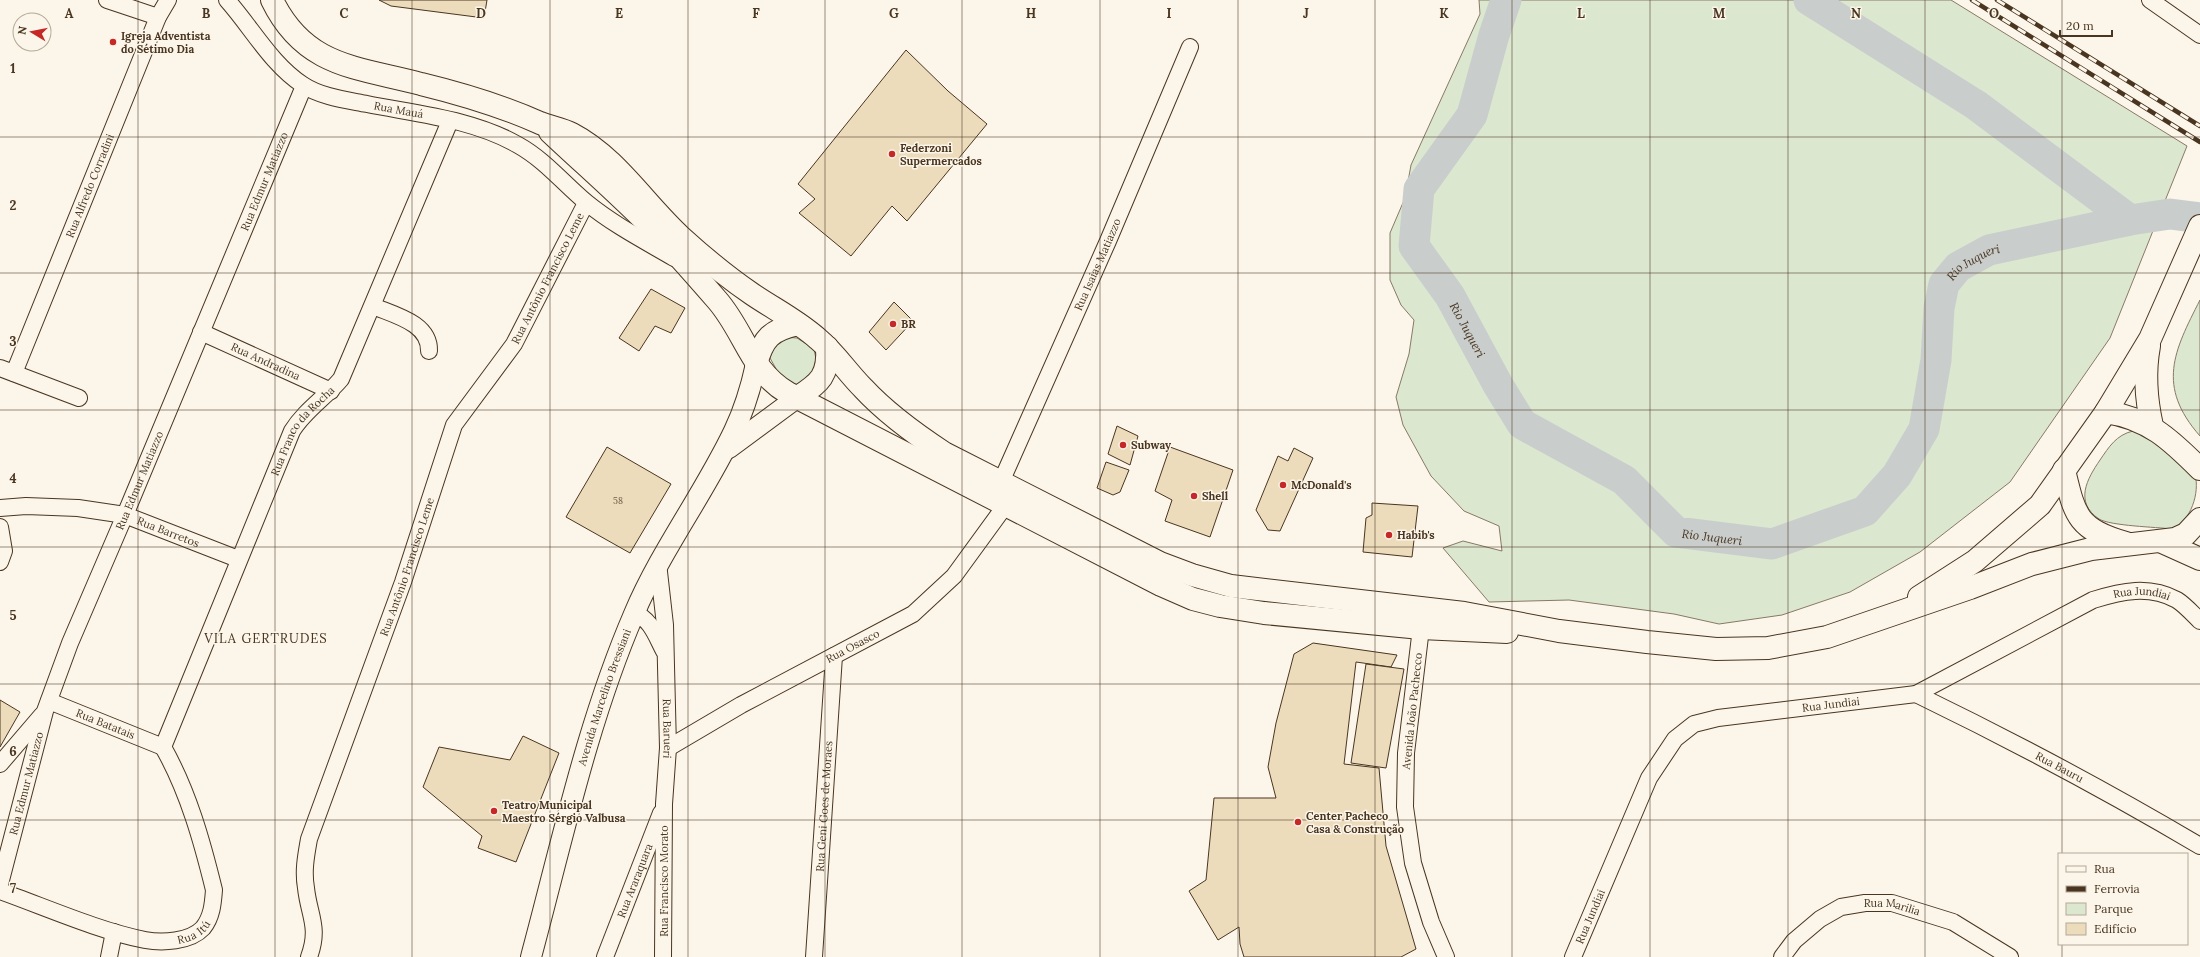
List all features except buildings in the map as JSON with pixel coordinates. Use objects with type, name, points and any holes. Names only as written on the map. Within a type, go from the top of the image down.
[{"type":"main road","points":[[272,0],[279,15],[298,37],[319,53],[339,64],[366,72],[405,79],[476,98],[570,133],[588,143],[639,192],[680,236],[724,274],[798,324],[827,347],[863,389],[915,434],[944,453],[1160,563],[1192,576],[1231,586],[1464,613],[1559,631],[1716,649],[1768,648],[1827,637],[2032,564],[2091,549],[2127,543],[2160,541],[2186,534],[2200,518]]},
{"type":"main road","points":[[541,123],[656,231],[719,302],[734,323],[760,371],[779,388],[1004,506],[1161,585],[1193,599],[1220,606],[1264,613],[1421,628],[1514,632],[1559,631]]},
{"type":"main road","points":[[1889,616],[1975,561],[2040,505],[2106,412],[2154,331],[2200,226]]},
{"type":"main road","points":[[756,364],[762,347],[770,335],[786,326],[798,324]]},
{"type":"main road","points":[[2152,426],[2147,406],[2146,375],[2154,331]]},
{"type":"main road","points":[[798,397],[817,385],[823,376],[827,367],[827,347]]},
{"type":"main road","points":[[2106,412],[2129,416],[2152,426],[2182,451],[2200,469]]},
{"type":"main road","points":[[2064,470],[2073,506],[2078,516],[2098,534],[2127,543]]},
{"type":"main road","points":[[2160,541],[2200,559]]},
{"type":"street","points":[[107,0],[158,17]]},
{"type":"street","name":"Rua Alfredo Corradini","points":[[7,370],[158,17],[168,0]]},
{"type":"street","name":"Rua Mauá","points":[[227,0],[282,68],[304,86],[324,94],[353,102],[450,121],[489,132],[518,145],[562,178],[586,203],[613,222],[685,265]]},
{"type":"street","points":[[2150,0],[2200,35]]},
{"type":"street","name":"Rua Isaias Matiazzo","points":[[1001,482],[1105,248],[1190,47]]},
{"type":"street","name":"Rua Edmur Matiazzo","points":[[0,884],[47,706],[70,643],[125,516],[304,86]]},
{"type":"street","name":"Rua Franco da Rocha","points":[[163,746],[238,559],[292,431],[300,417],[331,391],[341,379],[450,121]]},
{"type":"street","name":"Rua Antônio Francisco Leme","points":[[309,957],[315,933],[312,912],[306,889],[304,868],[309,839],[403,582],[454,425],[514,344],[586,203]]},
{"type":"street","points":[[373,306],[420,329],[429,341],[429,351]]},
{"type":"street","name":"Rua Andradina","points":[[201,332],[331,391]]},
{"type":"street","name":"Avenida Marcelino Bressiani","points":[[531,957],[600,702],[634,613],[658,563],[734,431],[744,406],[756,364]]},
{"type":"street","points":[[7,370],[79,398]]},
{"type":"street","points":[[721,455],[744,436],[798,397]]},
{"type":"street","name":"Rua Barretos","points":[[0,508],[26,506],[78,508],[125,516],[238,559]]},
{"type":"street","name":"Rua Osasco","points":[[668,748],[741,705],[913,614],[954,576],[1004,506]]},
{"type":"street","points":[[0,527],[4,551],[1,561]]},
{"type":"street","name":"Rua Barueri","points":[[658,563],[664,607],[668,748],[664,804]]},
{"type":"street","name":"Rua Jundiai","points":[[1573,957],[1649,778],[1675,739],[1694,724],[1726,717],[1916,694],[2094,600],[2118,592],[2138,590],[2159,593],[2178,600],[2200,621]]},
{"type":"street","name":"Rua Barueri","points":[[634,613],[644,617],[650,624],[665,652]]},
{"type":"street","name":"Avenida João Pachecco","points":[[1421,628],[1406,753],[1405,807],[1413,863],[1431,922],[1446,957]]},
{"type":"street","name":"Rua Geni Goes de Moraes","points":[[814,957],[834,656]]},
{"type":"street","name":"Rua Bauru","points":[[1916,694],[1996,733],[2115,796],[2200,846]]},
{"type":"street","points":[[0,764],[47,706]]},
{"type":"street","name":"Rua Batatais","points":[[47,706],[163,746]]},
{"type":"street","name":"Rua Itú","points":[[0,891],[114,932],[145,940],[164,942],[187,937],[202,928],[213,906],[214,890],[207,862],[176,769],[163,746]]},
{"type":"street","name":"Rua Araraquara","points":[[605,957],[664,804]]},
{"type":"street","name":"Rua Francisco Morato","points":[[663,957],[664,804]]},
{"type":"street","name":"Rua Marilia","points":[[1782,957],[1794,941],[1820,919],[1841,907],[1865,903],[1892,903],[1953,922],[2010,957]]},
{"type":"street","points":[[109,957],[114,932]]},
{"type":"green space","points":[[1479,0],[1951,0],[2187,146],[2110,338],[2010,482],[1920,552],[1850,592],[1782,615],[1719,624],[1674,614],[1569,600],[1489,602],[1443,548],[1463,541],[1502,551],[1499,526],[1464,511],[1431,476],[1403,425],[1396,397],[1409,354],[1414,320],[1401,305],[1390,280],[1390,233],[1405,198],[1411,165],[1480,14]]},
{"type":"green space","points":[[2200,300],[2200,436],[2186,418],[2178,401],[2174,384],[2174,368],[2177,352],[2183,336]]},
{"type":"green space","points":[[784,337],[797,338],[814,349],[818,369],[811,383],[794,386],[779,374],[770,358],[775,345]]},
{"type":"green space","points":[[2133,431],[2141,432],[2195,474],[2196,489],[2192,506],[2184,520],[2172,529],[2123,525],[2105,521],[2099,519],[2091,512],[2087,505],[2085,490],[2095,467],[2117,439],[2122,435]]},
{"type":"waterway","name":"Rio Juqueri","points":[[1506,0],[1494,35],[1472,115],[1419,189],[1414,246],[1450,296],[1498,385],[1522,424],[1624,480],[1676,532],[1772,544],[1865,511],[1897,475],[1924,429],[1936,360],[1939,308],[1944,284],[1958,267],[1989,250],[2130,220],[2170,214],[2200,218]]},
{"type":"waterway","points":[[1809,0],[1976,105],[2130,220]]},
{"type":"railway","points":[[1972,0],[2200,142]]},
{"type":"railway","points":[[1997,0],[2200,126]]},
{"type":"place","name":"Igreja Adventista do Sétimo Dia","points":[[113,42]]},
{"type":"place","name":"Federzoni Supermercados","points":[[892,154]]},
{"type":"place","name":"BR","points":[[893,324]]},
{"type":"place","name":"Subway","points":[[1123,445]]},
{"type":"place","name":"McDonald's","points":[[1283,485]]},
{"type":"place","name":"Shell","points":[[1194,496]]},
{"type":"place","name":"Habib's","points":[[1389,535]]},
{"type":"place","name":"Teatro Municipal Maestro Sérgio Valbusa","points":[[494,811]]},
{"type":"place","name":"Center Pacheco Casa & Construção","points":[[1298,822]]},
{"type":"district","name":"VILA GERTRUDES","points":[[266,638]]}]
